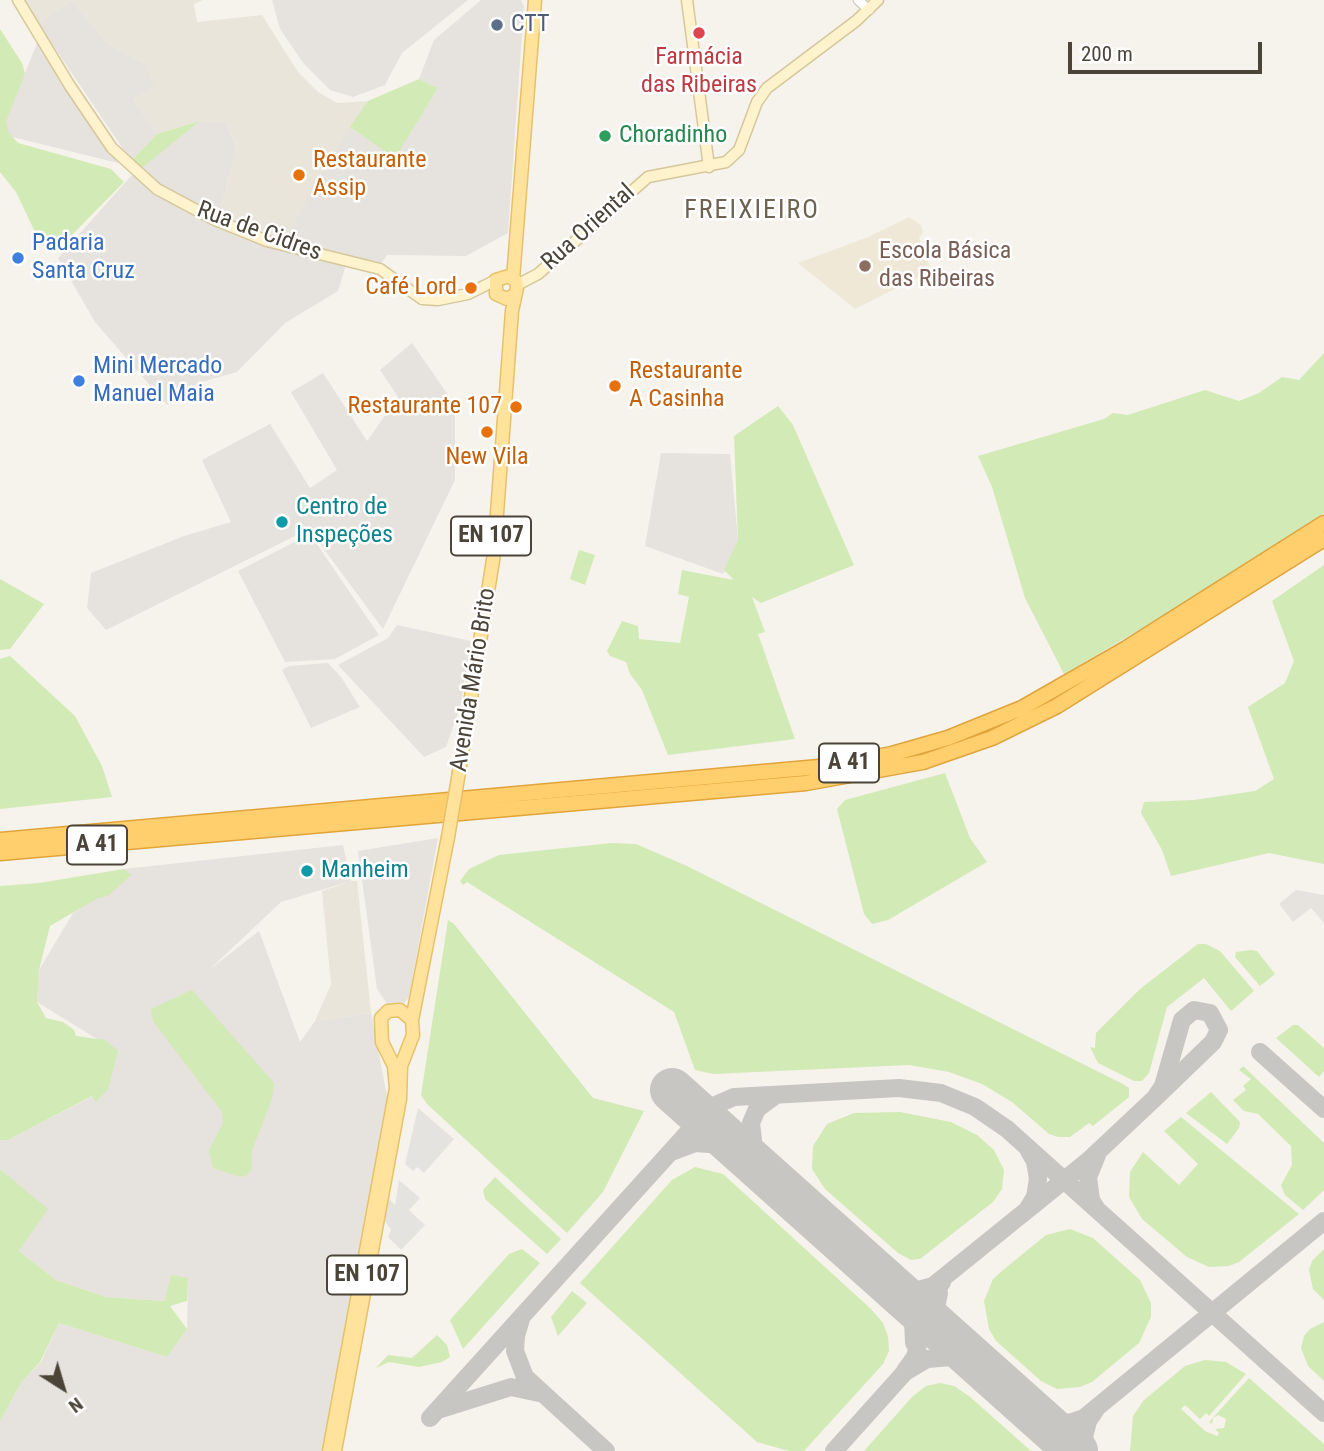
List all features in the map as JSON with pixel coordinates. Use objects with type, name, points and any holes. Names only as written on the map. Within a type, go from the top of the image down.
[{"type":"highway","name":"A 41","points":[[1,850],[819,767],[892,754],[948,738],[1022,708],[1095,667],[1324,523]]},
{"type":"highway","name":"A 41","points":[[1,850],[806,783],[923,762],[992,738],[1057,706],[1324,538]]},
{"type":"main road","name":"Rua de Cidres","points":[[18,0],[93,121],[123,160],[149,183],[190,208],[287,247],[380,269],[422,299],[438,300],[506,287]]},
{"type":"main road","name":"Avenida Mário Brito","points":[[506,287],[512,250],[527,0]]},
{"type":"main road","name":"Avenida Mário Brito","points":[[412,1020],[494,554],[506,287],[535,0]]},
{"type":"main road","points":[[687,0],[709,167]]},
{"type":"main road","name":"Rua Oriental","points":[[506,287],[538,274],[648,177],[726,162],[739,150],[757,102],[773,82],[869,10],[878,0]]},
{"type":"main road","name":"Avenida Mário Brito","points":[[400,1010],[410,1004],[414,989],[445,837]]},
{"type":"main road","points":[[329,1451],[397,1088],[394,1066],[387,1052],[381,1018],[388,1011],[400,1010],[412,1020],[412,1035],[406,1050],[394,1055],[387,1052]]},
{"type":"main road","name":"EN 107","points":[[335,1451],[400,1099],[401,1066],[406,1050]]},
{"type":"street","points":[[858,0],[869,10]]},
{"type":"shaded area","points":[[24,0],[203,0],[194,4],[197,22],[262,15],[298,72],[318,92],[337,103],[368,101],[284,240],[217,222],[237,146],[225,122],[200,121],[157,134],[133,99],[143,63],[108,44],[72,1],[38,23]]},
{"type":"shaded area","points":[[272,0],[468,0],[402,53],[385,85],[353,97],[330,90],[304,64],[280,29]]},
{"type":"shaded area","points":[[481,0],[521,0],[524,6],[508,233],[466,256],[387,255],[381,264],[348,258],[338,291],[285,323],[237,372],[198,383],[167,405],[95,322],[58,258],[130,177],[200,121],[225,122],[237,146],[217,222],[284,240],[350,127],[395,157],[438,88],[419,79],[434,40]]},
{"type":"shaded area","points":[[72,1],[108,44],[143,63],[154,85],[133,99],[157,134],[131,161],[38,23]]},
{"type":"shaded area","points":[[38,41],[118,163],[0,134]]},
{"type":"shaded area","name":"Escola Básica das Ribeiras","points":[[909,217],[921,225],[923,233],[919,237],[931,271],[855,309],[798,263],[868,237]]},
{"type":"shaded area","points":[[412,343],[455,405],[455,480],[383,629],[309,529],[106,630],[87,608],[91,573],[184,536],[231,522],[202,460],[270,424],[310,488],[337,470],[291,392],[323,373],[367,441],[398,397],[380,370]]},
{"type":"shaded area","points":[[661,453],[730,454],[738,540],[723,574],[645,546]]},
{"type":"shaded area","points":[[310,534],[379,635],[335,659],[285,662],[238,571]]},
{"type":"shaded area","points":[[397,625],[471,641],[460,708],[446,747],[424,757],[338,665],[388,638]]},
{"type":"shaded area","points":[[328,663],[341,677],[360,707],[311,728],[282,670],[289,666]]},
{"type":"shaded area","points":[[438,838],[409,997],[401,1008],[389,1007],[377,989],[358,851]]},
{"type":"shaded area","points":[[343,845],[351,881],[281,902],[209,970],[259,931],[300,1042],[315,1021],[371,1013],[387,1096],[329,1451],[0,1451],[0,1421],[21,1383],[41,1362],[59,1323],[167,1357],[187,1329],[188,1278],[166,1301],[106,1297],[56,1280],[19,1251],[47,1209],[0,1169],[0,1140],[8,1140],[93,1096],[118,1052],[37,1002],[39,970],[73,913],[129,876],[124,869]]},
{"type":"shaded area","points":[[357,881],[371,1013],[315,1021],[331,984],[322,891]]},
{"type":"shaded area","points":[[1296,890],[1324,895],[1324,923],[1311,908],[1293,922],[1279,904]]},
{"type":"shaded area","points":[[418,1108],[454,1139],[424,1173],[417,1167],[413,1171],[405,1164]]},
{"type":"shaded area","points":[[399,1180],[420,1198],[409,1210],[425,1225],[401,1250],[388,1237],[391,1230],[385,1221],[389,1199],[395,1205]]},
{"type":"green space","points":[[0,29],[22,63],[25,74],[6,121],[9,133],[18,143],[111,169],[124,182],[66,241],[60,252],[34,230],[16,192],[0,172]]},
{"type":"green space","points":[[419,79],[438,88],[395,158],[350,127],[368,101]]},
{"type":"green space","points":[[200,121],[142,168],[131,161],[157,134]]},
{"type":"green space","points":[[1324,353],[1324,513],[1161,617],[1064,674],[1025,598],[992,487],[978,456],[1104,419],[1113,413],[1128,415],[1205,390],[1239,401],[1259,393],[1282,377],[1299,380]]},
{"type":"green space","points":[[778,406],[793,425],[854,565],[761,603],[752,597],[765,632],[758,634],[795,739],[668,755],[642,690],[630,674],[626,662],[610,656],[607,651],[622,621],[638,626],[639,639],[680,643],[689,597],[678,594],[682,570],[734,580],[724,570],[738,540],[734,436]]},
{"type":"green space","points":[[579,550],[595,555],[585,585],[570,579]]},
{"type":"green space","points":[[1324,565],[1324,864],[1269,853],[1171,876],[1162,850],[1141,813],[1144,802],[1194,800],[1255,791],[1274,779],[1248,707],[1285,683],[1294,661],[1272,601]]},
{"type":"green space","points":[[0,579],[44,604],[10,649],[0,650]]},
{"type":"green space","points":[[10,656],[75,716],[102,766],[112,797],[0,809],[0,659]]},
{"type":"green space","points":[[945,773],[970,838],[987,862],[888,920],[872,924],[864,914],[837,809],[845,800]]},
{"type":"green space","points":[[611,843],[636,844],[687,866],[1121,1083],[1129,1088],[1129,1097],[1093,1126],[1089,1123],[1070,1137],[1058,1137],[1049,1134],[1012,1102],[982,1084],[949,1072],[909,1065],[713,1074],[695,1070],[674,1012],[467,882],[463,885],[460,881],[469,869],[499,855]]},
{"type":"green space","points":[[124,869],[131,875],[108,896],[98,898],[50,926],[39,970],[37,1002],[46,1018],[63,1022],[74,1030],[76,1036],[105,1040],[118,1051],[108,1089],[96,1102],[92,1096],[8,1140],[0,1140],[0,886],[39,883]]},
{"type":"green space","points":[[448,920],[454,924],[593,1098],[644,1111],[603,1192],[567,1233],[427,1104],[421,1095]]},
{"type":"green space","points":[[1198,944],[1206,944],[1220,951],[1254,991],[1231,1011],[1204,978],[1167,1007],[1149,1073],[1142,1081],[1134,1081],[1098,1063],[1090,1047],[1095,1048],[1096,1033],[1140,989]]},
{"type":"green space","points":[[1257,951],[1275,974],[1260,986],[1235,957],[1236,952]]},
{"type":"green space","points":[[192,990],[274,1083],[272,1099],[252,1150],[252,1168],[247,1175],[240,1177],[213,1168],[209,1150],[223,1123],[222,1112],[153,1021],[151,1009]]},
{"type":"green space","points":[[1293,1025],[1298,1025],[1324,1048],[1324,1071],[1319,1077],[1276,1038]]},
{"type":"green space","points":[[1243,1066],[1324,1143],[1324,1190],[1303,1210],[1285,1195],[1281,1185],[1292,1165],[1291,1146],[1258,1114],[1244,1111],[1233,1100],[1246,1090],[1243,1086],[1251,1079],[1239,1070]]},
{"type":"green space","points":[[1211,1092],[1240,1122],[1239,1128],[1227,1144],[1186,1113]]},
{"type":"green space","points":[[900,1112],[951,1122],[977,1135],[994,1150],[1004,1170],[1002,1189],[993,1202],[920,1259],[911,1260],[898,1253],[825,1189],[812,1169],[813,1146],[827,1124],[854,1113]]},
{"type":"green space","points":[[1181,1117],[1299,1214],[1239,1262],[1229,1266],[1209,1267],[1187,1257],[1142,1219],[1129,1197],[1130,1172],[1143,1152],[1179,1185],[1198,1164],[1164,1131]]},
{"type":"green space","points":[[695,1167],[723,1174],[871,1309],[883,1323],[888,1336],[889,1351],[883,1364],[804,1451],[789,1451],[757,1442],[580,1283],[672,1180]]},
{"type":"green space","points":[[0,1169],[48,1209],[19,1251],[56,1280],[106,1297],[165,1301],[171,1275],[188,1278],[187,1301],[170,1306],[187,1329],[167,1357],[59,1323],[40,1362],[21,1383],[0,1421]]},
{"type":"green space","points":[[495,1177],[561,1239],[547,1254],[485,1199],[483,1190]]},
{"type":"green space","points":[[1070,1229],[1093,1238],[1140,1280],[1151,1303],[1151,1317],[1139,1343],[1092,1382],[1080,1387],[1057,1389],[1041,1381],[996,1341],[989,1329],[984,1301],[993,1279],[1003,1270],[1046,1235]]},
{"type":"green space","points":[[522,1249],[540,1263],[463,1349],[450,1320],[509,1254]]},
{"type":"green space","points":[[1324,1249],[1324,1300],[1313,1289],[1309,1270],[1312,1261]]},
{"type":"green space","points":[[572,1291],[587,1303],[558,1336],[551,1317]]},
{"type":"green space","points":[[1324,1322],[1324,1381],[1308,1366],[1301,1348],[1304,1336],[1310,1329]]},
{"type":"green space","points":[[437,1335],[447,1345],[450,1357],[442,1362],[419,1367],[389,1362],[376,1368],[388,1355],[412,1358]]},
{"type":"green space","points":[[1205,1360],[1226,1362],[1246,1374],[1209,1416],[1206,1413],[1200,1419],[1185,1405],[1181,1409],[1205,1431],[1217,1436],[1219,1433],[1215,1429],[1224,1428],[1226,1419],[1218,1415],[1213,1418],[1212,1424],[1209,1422],[1249,1378],[1324,1444],[1324,1451],[1130,1451],[1133,1416],[1143,1401],[1185,1366]]},
{"type":"green space","points":[[940,1383],[954,1386],[969,1396],[1031,1451],[864,1451],[912,1397],[926,1386]]},
{"type":"taxiway","points":[[887,1282],[915,1291],[933,1286],[1089,1160],[1155,1098],[1213,1042],[1219,1030],[1210,1013],[1194,1010],[1182,1020],[1163,1086],[1155,1098]]},
{"type":"taxiway","points":[[1260,1052],[1324,1109]]},
{"type":"taxiway","points":[[430,1418],[711,1107],[734,1097],[899,1088],[941,1093],[975,1107],[1007,1129],[1324,1413]]},
{"type":"taxiway","points":[[764,1167],[754,1149],[751,1123],[757,1109],[776,1095]]},
{"type":"taxiway","points":[[671,1152],[695,1143],[723,1145],[749,1159],[783,1189]]},
{"type":"taxiway","points":[[1027,1210],[1035,1197],[1038,1179],[1035,1161],[1029,1151]]},
{"type":"taxiway","points":[[1096,1208],[1091,1200],[1088,1177],[1097,1155]]},
{"type":"taxiway","points":[[1038,1417],[1069,1423],[1084,1418],[1324,1221]]},
{"type":"taxiway","points":[[905,1371],[915,1357],[928,1303],[942,1282]]},
{"type":"taxiway","points":[[889,1285],[902,1299],[913,1319],[914,1343]]},
{"type":"taxiway","points":[[939,1293],[936,1308],[948,1337]]},
{"type":"taxiway","points":[[521,1319],[515,1351],[525,1377],[606,1451]]},
{"type":"taxiway","points":[[834,1451],[905,1372],[927,1359],[951,1357],[974,1364],[991,1375]]},
{"type":"taxiway","points":[[438,1410],[511,1387],[539,1393]]},
{"type":"taxiway","points":[[1087,1451],[1084,1437],[1088,1421],[1096,1409]]},
{"type":"runway","points":[[672,1090],[1076,1451]]},
{"type":"place","name":"CTT","points":[[497,25]]},
{"type":"place","name":"Farmácia das Ribeiras","points":[[699,33]]},
{"type":"place","name":"Choradinho","points":[[605,136]]},
{"type":"place","name":"Restaurante Assip","points":[[299,175]]},
{"type":"place","name":"Padaria Santa Cruz","points":[[18,258]]},
{"type":"place","name":"Escola Básica das Ribeiras","points":[[865,266]]},
{"type":"place","name":"Café Lord","points":[[471,288]]},
{"type":"place","name":"Mini Mercado Manuel Maia","points":[[79,381]]},
{"type":"place","name":"Restaurante A Casinha","points":[[615,386]]},
{"type":"place","name":"Restaurante 107","points":[[516,407]]},
{"type":"place","name":"New Vila","points":[[487,432]]},
{"type":"place","name":"Centro de Inspeções","points":[[282,522]]},
{"type":"place","name":"Manheim","points":[[307,871]]},
{"type":"district","name":"FREIXIEIRO","points":[[752,211]]}]
